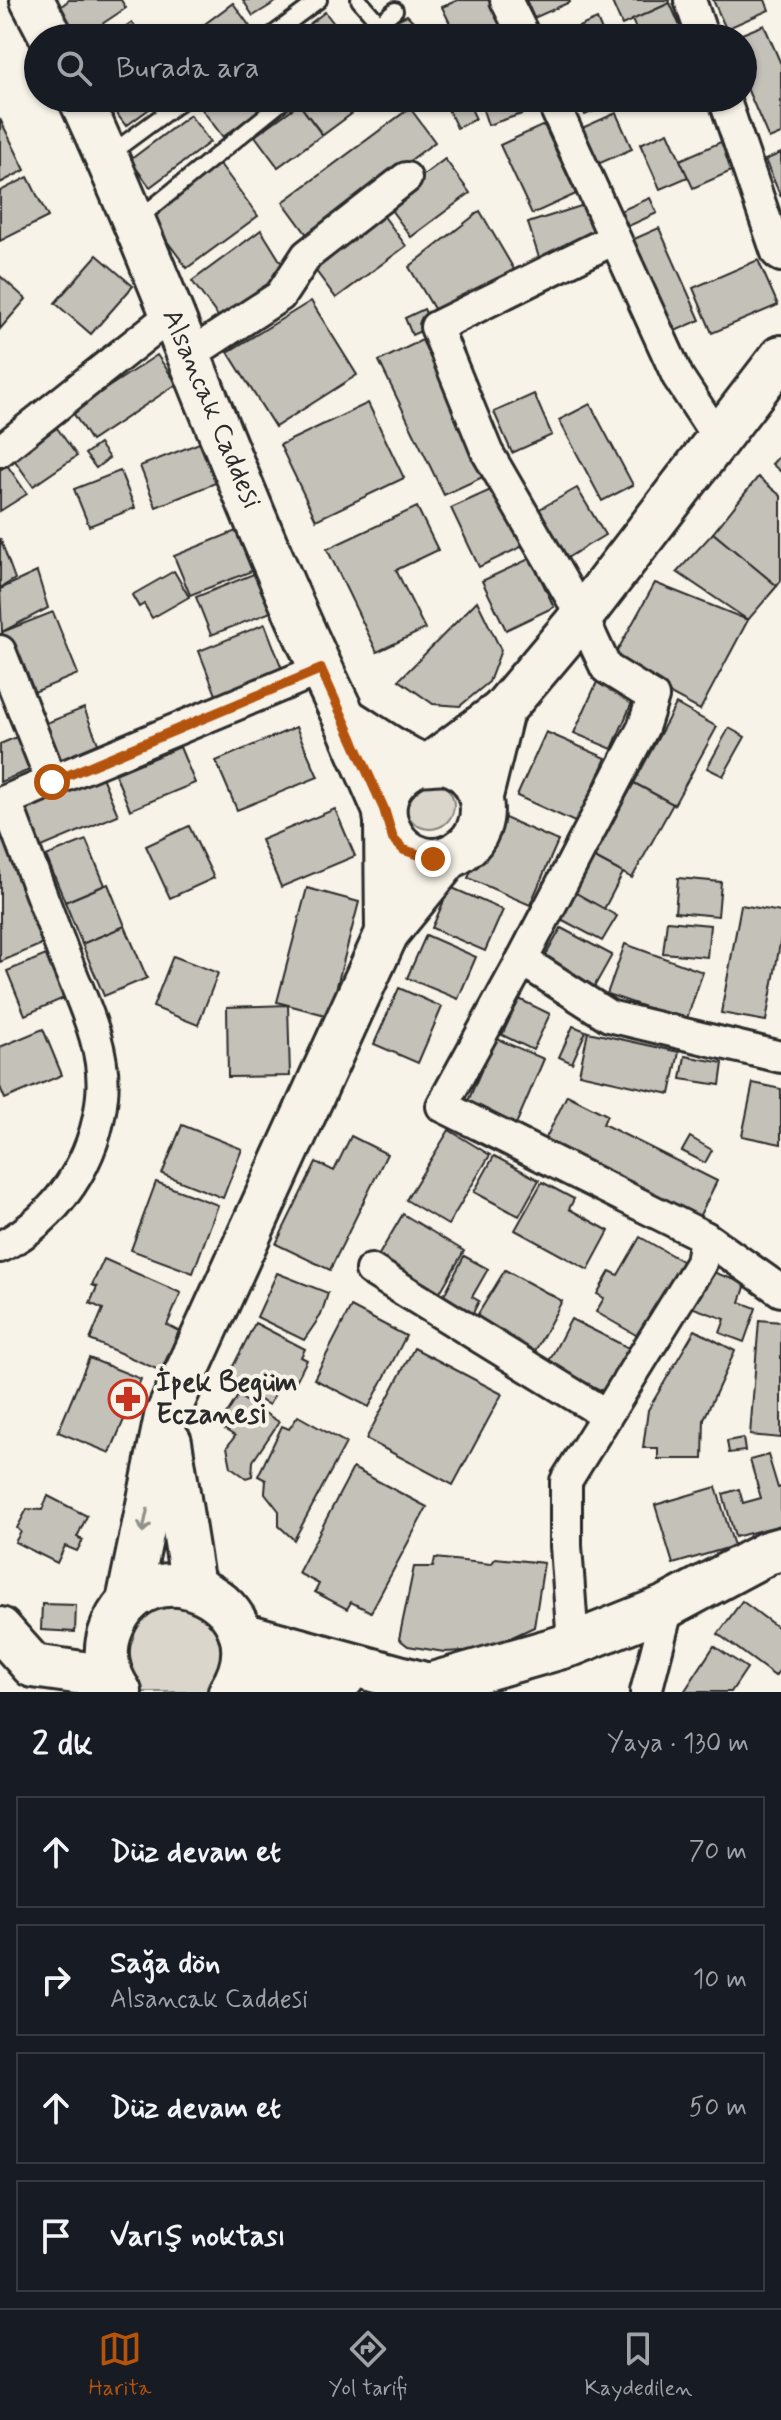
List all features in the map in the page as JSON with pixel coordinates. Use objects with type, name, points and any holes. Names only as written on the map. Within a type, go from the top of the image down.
[{"type":"main road","points":[[32,0],[45,24]]},
{"type":"main road","name":"Alsancak Caddesi","points":[[87,112],[136,221],[188,356],[385,817]]},
{"type":"main road","points":[[387,933],[385,817],[394,780],[428,762],[502,711],[582,616],[781,357]]},
{"type":"main road","points":[[128,1602],[166,1417],[387,933],[449,857],[474,839],[483,811],[481,796],[502,711]]},
{"type":"main road","points":[[345,719],[428,762],[464,771],[481,796]]},
{"type":"main road","points":[[385,817],[404,850],[433,859],[449,857]]},
{"type":"main road","points":[[166,1417],[193,1586]]},
{"type":"main road","points":[[0,1630],[29,1652],[73,1653],[112,1677],[114,1620],[128,1602],[146,1590],[169,1584],[193,1586],[214,1596],[231,1613],[241,1634],[244,1657],[236,1687],[295,1674],[416,1688],[573,1644],[668,1606],[767,1553],[781,1549]]},
{"type":"main road","points":[[0,1630],[31,1692]]},
{"type":"main road","points":[[241,1634],[416,1688]]},
{"type":"street","points":[[506,0],[518,24]]},
{"type":"street","points":[[690,0],[698,24]]},
{"type":"street","points":[[557,112],[678,377],[718,438]]},
{"type":"street","points":[[729,112],[777,253],[781,256]]},
{"type":"street","points":[[188,356],[280,296],[307,255],[406,178]]},
{"type":"street","points":[[614,239],[436,327],[487,452],[582,616],[606,668],[653,697],[643,728],[442,1106],[705,1237],[781,1291]]},
{"type":"street","points":[[0,451],[171,315]]},
{"type":"street","points":[[0,651],[52,782]]},
{"type":"street","points":[[0,1247],[15,1239],[55,1205],[78,1176],[94,1135],[102,1095],[97,1044],[3,802],[321,669]]},
{"type":"street","points":[[522,960],[609,1016],[781,1057]]},
{"type":"street","points":[[573,1644],[566,1546],[566,1481],[701,1263],[705,1237]]},
{"type":"street","points":[[371,1270],[605,1414]]},
{"type":"street","points":[[646,1692],[668,1606]]},
{"type":"lane","points":[[287,24],[319,0]]},
{"type":"lane","points":[[359,0],[379,23],[395,10]]},
{"type":"lane","points":[[107,156],[167,112]]},
{"type":"lane","points":[[136,221],[270,112]]},
{"type":"shaded area","points":[[430,781],[447,788],[454,805],[447,822],[430,829],[413,822],[406,805],[413,788]]},
{"type":"shaded area","points":[[163,1594],[226,1622],[217,1692],[132,1692],[119,1633]]},
{"type":"building","points":[[69,0],[121,0],[126,8],[102,24],[71,24],[59,8]]},
{"type":"building","points":[[243,0],[279,0],[253,16]]},
{"type":"building","points":[[458,0],[492,0],[503,24],[450,24],[442,7]]},
{"type":"building","points":[[526,0],[569,0],[570,2],[534,18]]},
{"type":"building","points":[[611,0],[669,0],[670,3],[622,24]]},
{"type":"building","points":[[713,0],[765,0],[769,10],[737,24],[724,24]]},
{"type":"building","points":[[233,3],[248,24],[205,24]]},
{"type":"building","points":[[670,3],[679,24],[634,24],[632,20]]},
{"type":"building","points":[[325,12],[334,24],[310,24]]},
{"type":"building","points":[[407,15],[416,24],[388,24]]},
{"type":"building","points":[[764,25],[781,64],[781,134],[769,139],[757,111],[757,28]]},
{"type":"building","points":[[116,112],[145,112],[126,126]]},
{"type":"building","points":[[204,112],[257,112],[223,137]]},
{"type":"building","points":[[288,112],[305,112],[322,135],[278,167],[255,136]]},
{"type":"building","points":[[305,112],[354,112],[323,135]]},
{"type":"building","points":[[405,112],[413,112],[435,142],[308,236],[283,202]]},
{"type":"building","points":[[449,112],[473,112],[476,119],[457,128]]},
{"type":"building","points":[[484,112],[528,112],[488,125]]},
{"type":"building","points":[[616,113],[632,149],[598,164],[582,128]]},
{"type":"building","points":[[190,115],[210,142],[150,187],[130,160]]},
{"type":"building","points":[[0,119],[25,170],[0,183]]},
{"type":"building","points":[[544,125],[576,194],[532,214],[500,145]]},
{"type":"building","points":[[668,132],[688,177],[660,189],[640,144]]},
{"type":"building","points":[[723,141],[736,169],[693,188],[680,160]]},
{"type":"building","points":[[781,153],[781,197],[765,160]]},
{"type":"building","points":[[445,159],[470,193],[411,237],[386,203]]},
{"type":"building","points":[[220,164],[258,216],[187,268],[149,217]]},
{"type":"building","points":[[28,177],[48,217],[0,241],[0,191]]},
{"type":"building","points":[[650,198],[657,213],[620,230],[613,214]]},
{"type":"building","points":[[584,205],[598,245],[541,264],[528,223]]},
{"type":"building","points":[[380,211],[406,246],[336,298],[310,263]]},
{"type":"building","points":[[480,211],[515,271],[439,317],[409,267]]},
{"type":"building","points":[[659,228],[700,320],[666,335],[625,243]]},
{"type":"building","points":[[261,230],[287,272],[223,323],[192,281]]},
{"type":"building","points":[[97,255],[133,286],[91,334],[55,303]]},
{"type":"building","points":[[758,260],[778,305],[712,333],[693,288]]},
{"type":"building","points":[[0,276],[26,299],[0,329]]},
{"type":"building","points":[[311,301],[357,375],[275,427],[228,352]]},
{"type":"building","points":[[424,309],[432,326],[412,335],[405,318]]},
{"type":"building","points":[[422,340],[487,475],[444,495],[379,361]]},
{"type":"building","points":[[157,355],[177,384],[91,441],[72,411]]},
{"type":"building","points":[[534,394],[552,435],[512,453],[494,412]]},
{"type":"building","points":[[368,403],[404,478],[316,520],[280,445]]},
{"type":"building","points":[[590,404],[633,485],[602,501],[559,420]]},
{"type":"building","points":[[57,428],[77,456],[33,486],[13,458]]},
{"type":"building","points":[[202,442],[218,482],[156,507],[140,466]]},
{"type":"building","points":[[99,444],[109,458],[96,468],[85,454]]},
{"type":"building","points":[[781,454],[781,472],[772,464]]},
{"type":"building","points":[[7,465],[27,494],[0,511],[0,470]]},
{"type":"building","points":[[120,471],[135,508],[89,526],[74,489]]},
{"type":"building","points":[[758,477],[781,496],[781,581],[777,586],[713,533]]},
{"type":"building","points":[[495,488],[523,546],[479,567],[451,508]]},
{"type":"building","points":[[577,488],[605,535],[567,558],[538,510]]},
{"type":"building","points":[[417,507],[438,550],[396,570],[425,629],[377,652],[327,549]]},
{"type":"building","points":[[236,531],[252,571],[190,595],[174,556]]},
{"type":"building","points":[[713,533],[777,586],[748,620],[677,572]]},
{"type":"building","points":[[0,538],[15,579],[0,588]]},
{"type":"building","points":[[531,558],[554,607],[506,630],[482,581]]},
{"type":"building","points":[[174,571],[189,597],[152,618],[144,604],[139,607],[132,595]]},
{"type":"building","points":[[37,572],[48,608],[2,632],[0,589]]},
{"type":"building","points":[[256,573],[271,612],[211,635],[196,597]]},
{"type":"building","points":[[655,583],[748,620],[700,710],[611,662]]},
{"type":"building","points":[[477,601],[501,650],[489,682],[460,706],[433,704],[399,680]]},
{"type":"building","points":[[53,612],[78,674],[27,695],[2,632]]},
{"type":"building","points":[[265,624],[284,674],[218,700],[199,651]]},
{"type":"building","points":[[597,682],[634,698],[612,749],[574,733]]},
{"type":"building","points":[[676,704],[717,727],[674,805],[634,783]]},
{"type":"building","points":[[84,708],[99,746],[59,762],[44,724]]},
{"type":"building","points":[[296,727],[318,777],[237,810],[216,761]]},
{"type":"building","points":[[729,728],[745,737],[723,776],[707,768]]},
{"type":"building","points":[[546,732],[606,758],[577,823],[517,796]]},
{"type":"building","points":[[19,736],[32,769],[0,782],[0,744]]},
{"type":"building","points":[[180,747],[195,783],[130,810],[115,774]]},
{"type":"building","points":[[102,777],[118,815],[37,849],[21,812]]},
{"type":"building","points":[[634,783],[673,804],[632,878],[593,857]]},
{"type":"building","points":[[335,809],[355,856],[281,887],[261,840]]},
{"type":"building","points":[[496,814],[558,841],[530,905],[468,878]]},
{"type":"building","points":[[189,826],[214,878],[170,898],[146,846]]},
{"type":"building","points":[[0,829],[47,942],[0,962]]},
{"type":"building","points":[[86,840],[105,885],[65,902],[46,856]]},
{"type":"building","points":[[593,857],[623,873],[604,909],[574,892]]},
{"type":"building","points":[[678,878],[721,882],[718,916],[675,912]]},
{"type":"building","points":[[108,884],[125,926],[82,944],[65,902]]},
{"type":"building","points":[[450,887],[503,910],[485,951],[432,928]]},
{"type":"building","points":[[307,888],[359,902],[329,1016],[277,1002]]},
{"type":"building","points":[[574,892],[617,916],[602,941],[559,918]]},
{"type":"building","points":[[741,905],[781,912],[781,938],[766,1021],[721,1013]]},
{"type":"building","points":[[667,921],[710,925],[707,957],[663,953]]},
{"type":"building","points":[[125,926],[147,978],[104,996],[82,944]]},
{"type":"building","points":[[561,928],[612,955],[593,989],[542,962]]},
{"type":"building","points":[[426,935],[476,957],[458,999],[407,978]]},
{"type":"building","points":[[625,944],[703,972],[686,1021],[607,994]]},
{"type":"building","points":[[46,955],[64,998],[25,1015],[7,971]]},
{"type":"building","points":[[173,956],[218,973],[198,1025],[153,1007]]},
{"type":"building","points":[[399,988],[442,1007],[418,1063],[374,1044]]},
{"type":"building","points":[[519,999],[550,1014],[533,1050],[502,1035]]},
{"type":"building","points":[[288,1005],[290,1076],[228,1077],[227,1007]]},
{"type":"building","points":[[573,1026],[586,1031],[572,1063],[559,1057]]},
{"type":"building","points":[[43,1029],[62,1075],[5,1099],[0,1087],[0,1047]]},
{"type":"building","points":[[588,1032],[679,1052],[670,1094],[579,1074]]},
{"type":"building","points":[[495,1038],[544,1059],[511,1136],[462,1115]]},
{"type":"building","points":[[685,1056],[723,1063],[720,1085],[681,1079]]},
{"type":"building","points":[[753,1083],[781,1089],[781,1144],[742,1136]]},
{"type":"building","points":[[567,1095],[607,1115],[603,1124],[717,1181],[695,1225],[541,1148]]},
{"type":"building","points":[[182,1125],[242,1149],[223,1198],[162,1174]]},
{"type":"building","points":[[449,1130],[490,1155],[448,1225],[406,1200]]},
{"type":"building","points":[[351,1136],[387,1154],[330,1270],[276,1244],[316,1162],[334,1171]]},
{"type":"building","points":[[690,1137],[712,1150],[705,1163],[682,1151]]},
{"type":"building","points":[[494,1156],[539,1180],[519,1216],[474,1192]]},
{"type":"building","points":[[156,1182],[218,1205],[193,1273],[131,1250]]},
{"type":"building","points":[[542,1182],[574,1199],[569,1209],[609,1231],[588,1270],[515,1230]]},
{"type":"building","points":[[403,1214],[464,1251],[439,1294],[377,1258]]},
{"type":"building","points":[[640,1237],[687,1264],[643,1339],[596,1312],[604,1298],[597,1294],[610,1271],[618,1275]]},
{"type":"building","points":[[464,1256],[488,1269],[472,1297],[479,1301],[472,1315],[442,1299]]},
{"type":"building","points":[[104,1259],[181,1293],[167,1325],[179,1331],[161,1371],[90,1340],[103,1309],[90,1303],[97,1287],[92,1285]]},
{"type":"building","points":[[702,1268],[746,1284],[740,1302],[756,1308],[744,1342],[720,1333],[725,1319],[688,1306]]},
{"type":"building","points":[[505,1270],[562,1301],[534,1353],[475,1319]]},
{"type":"building","points":[[277,1273],[328,1293],[321,1315],[304,1340],[257,1317]]},
{"type":"building","points":[[351,1307],[406,1336],[369,1407],[314,1379]]},
{"type":"building","points":[[571,1319],[631,1349],[608,1394],[548,1363]]},
{"type":"building","points":[[759,1320],[781,1322],[781,1438],[750,1435]]},
{"type":"building","points":[[255,1323],[305,1349],[301,1357],[307,1360],[294,1385],[283,1379],[269,1405],[225,1382]]},
{"type":"building","points":[[695,1330],[735,1351],[704,1419],[703,1459],[658,1459],[658,1448],[643,1448],[648,1410]]},
{"type":"building","points":[[414,1348],[502,1394],[453,1485],[366,1439]]},
{"type":"building","points":[[89,1358],[141,1379],[110,1453],[58,1432]]},
{"type":"building","points":[[238,1396],[279,1422],[253,1461],[252,1476],[246,1478],[231,1467],[227,1447],[235,1436],[219,1426]]},
{"type":"building","points":[[298,1416],[346,1443],[294,1540],[279,1526],[279,1511],[265,1493],[266,1480],[258,1476],[282,1426],[289,1429]]},
{"type":"building","points":[[743,1438],[745,1451],[729,1453],[727,1441]]},
{"type":"building","points":[[768,1455],[778,1488],[781,1487],[781,1525],[735,1537],[723,1494],[739,1489],[743,1503],[761,1498],[750,1460]]},
{"type":"building","points":[[353,1468],[427,1507],[371,1612],[351,1602],[347,1609],[315,1592],[319,1584],[298,1573]]},
{"type":"building","points":[[716,1487],[734,1546],[673,1564],[655,1505]]},
{"type":"building","points":[[48,1496],[87,1516],[77,1537],[83,1540],[77,1551],[65,1546],[57,1563],[15,1542],[21,1532],[17,1528],[27,1509],[42,1510]]},
{"type":"building","points":[[435,1558],[491,1564],[496,1558],[544,1563],[534,1627],[484,1650],[444,1652],[408,1646],[399,1639],[414,1567],[433,1567]]},
{"type":"building","points":[[742,1601],[781,1630],[781,1668],[775,1676],[718,1634]]},
{"type":"building","points":[[42,1604],[76,1605],[75,1632],[41,1630]]},
{"type":"building","points":[[714,1646],[747,1668],[731,1692],[684,1692]]},
{"type":"place","name":"İpek Begüm Eczanesi","points":[[128,1399]]},
{"type":"route","points":[[52,782],[321,669],[384,809],[386,825],[393,839],[404,850],[418,857],[433,859]]}]
